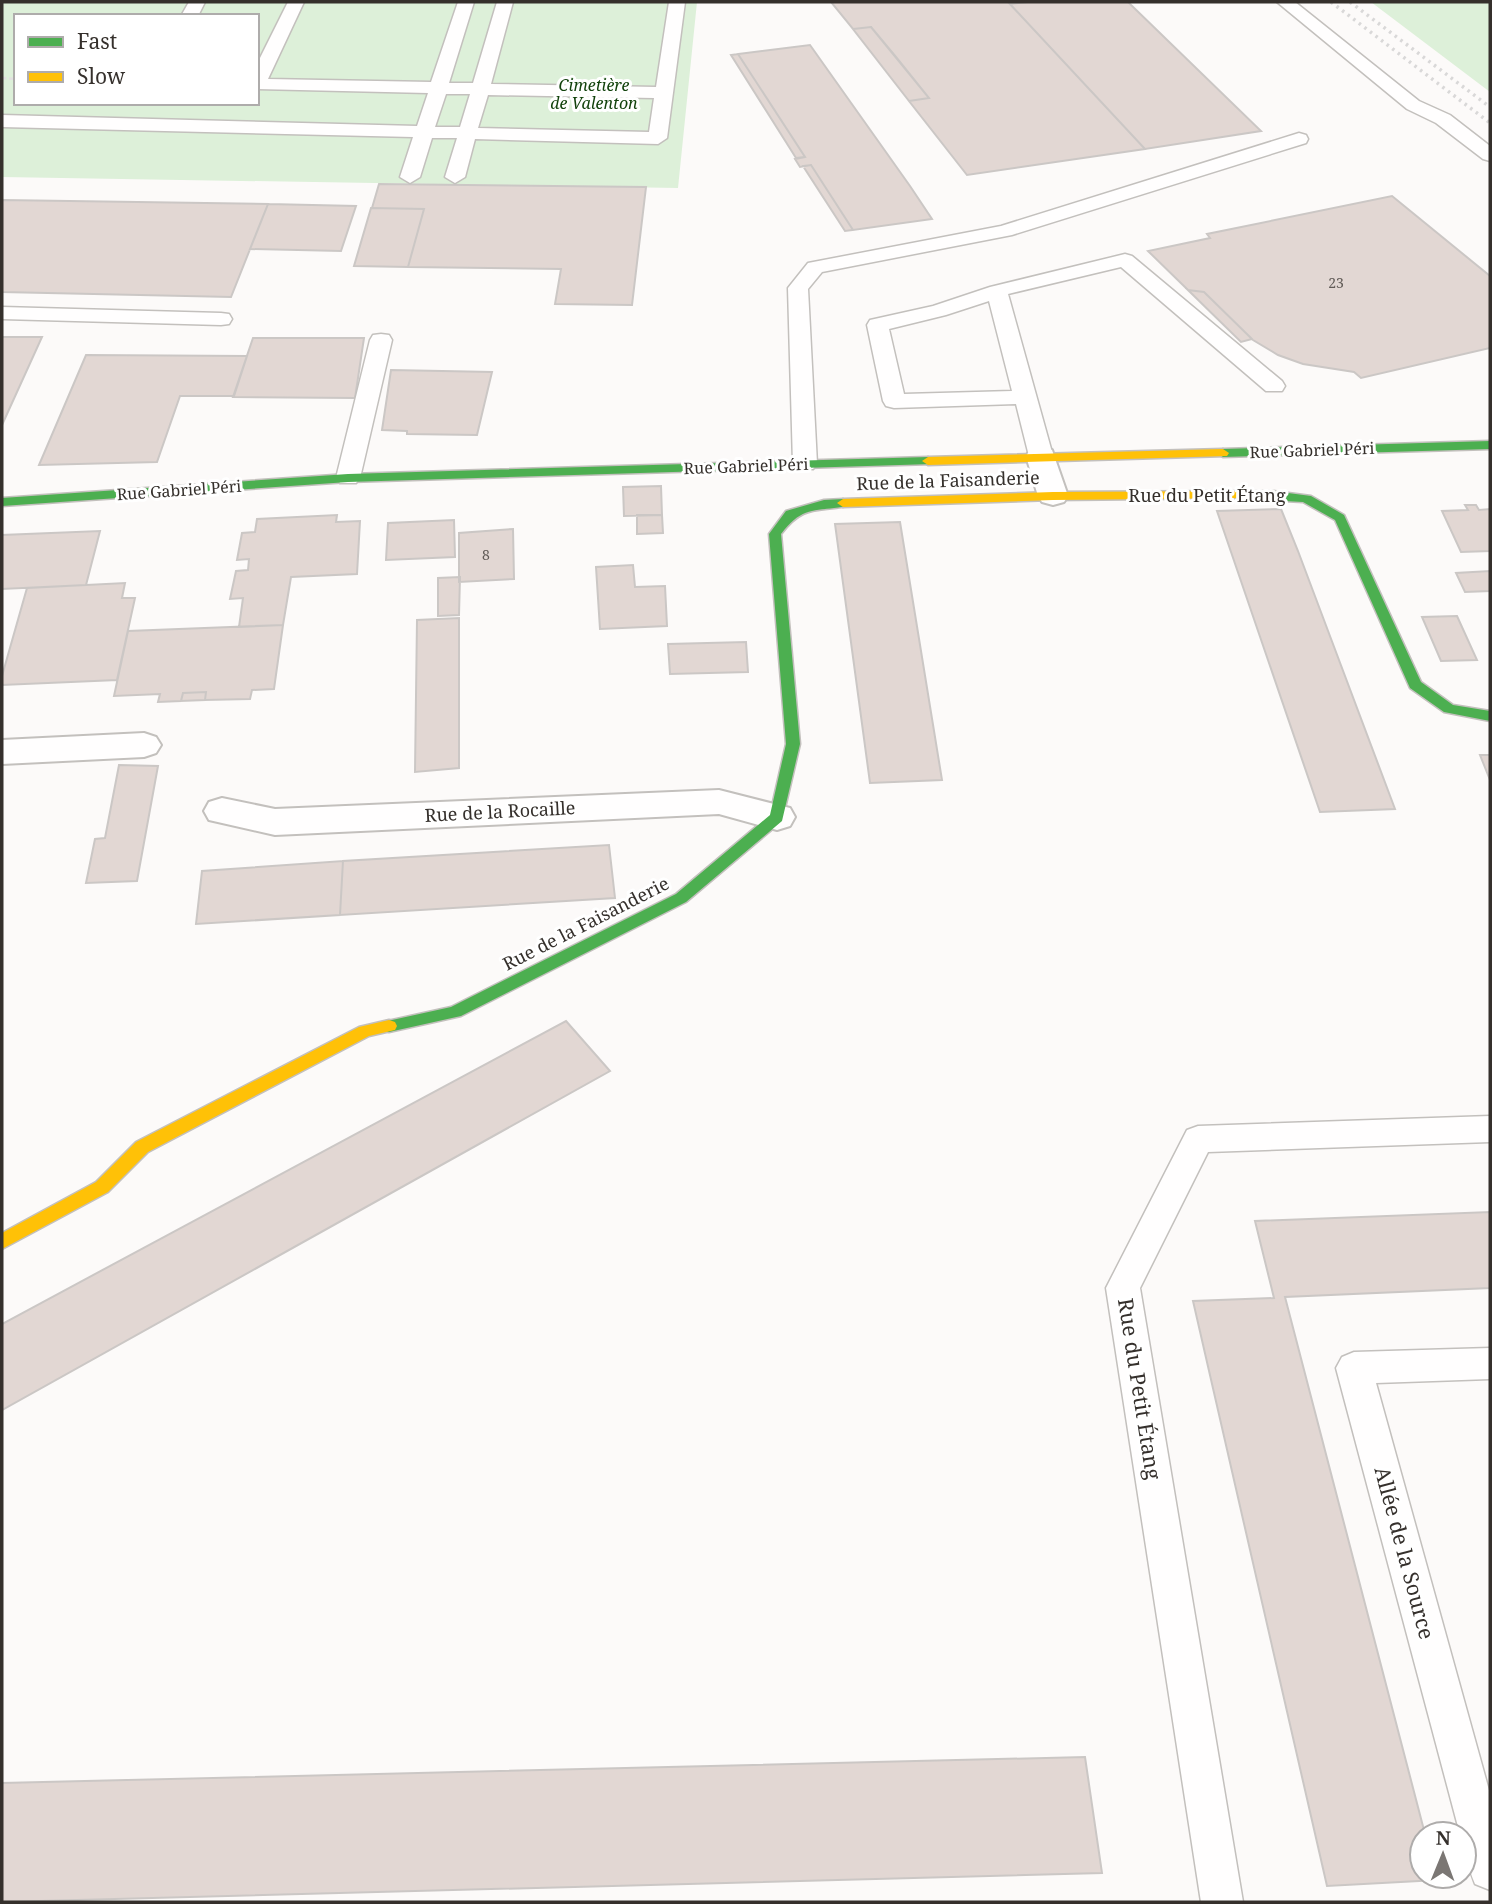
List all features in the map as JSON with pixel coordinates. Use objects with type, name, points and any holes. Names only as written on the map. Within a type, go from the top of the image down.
[{"type":"street","name":"Rue Gabriel Péri","points":[[2,502],[348,478],[1490,444]]},
{"type":"street","points":[[1041,456],[1053,496]]},
{"type":"street","name":"Rue du Petit Étang","points":[[1053,496],[1288,495],[1321,502],[1340,518],[1415,685],[1449,709],[1490,716]]},
{"type":"street","name":"Rue de la Faisanderie","points":[[2,1242],[102,1187],[142,1147],[365,1031],[456,1012],[681,898],[777,817],[793,744],[775,534],[790,514],[824,504],[1053,496]]},
{"type":"street","points":[[2,752],[144,745]]},
{"type":"street","name":"Rue de la Rocaille","points":[[222,811],[275,822],[719,802],[777,817]]},
{"type":"lane","points":[[259,79],[296,2]]},
{"type":"lane","points":[[410,177],[466,2]]},
{"type":"lane","points":[[455,177],[506,2]]},
{"type":"lane","points":[[2,121],[658,138],[677,2]]},
{"type":"lane","points":[[1285,2],[1413,104],[1443,119],[1490,155]]},
{"type":"lane","points":[[259,83],[664,93]]},
{"type":"lane","points":[[127,124],[138,105]]},
{"type":"lane","points":[[236,127],[246,105]]},
{"type":"lane","points":[[805,464],[798,288],[815,267],[1005,232],[1299,139]]},
{"type":"lane","points":[[1027,397],[894,401],[878,325],[939,311],[998,291],[1125,260],[1274,386]]},
{"type":"lane","points":[[998,291],[1041,456]]},
{"type":"lane","points":[[2,313],[220,319]]},
{"type":"lane","points":[[348,478],[381,340]]},
{"type":"lane","name":"Rue du Petit Étang","points":[[1222,1902],[1123,1288],[1198,1139],[1490,1129]]},
{"type":"lane","name":"Allée de la Source","points":[[1490,1363],[1354,1368],[1490,1869]]},
{"type":"green space","name":"Cimetière de Valenton","points":[[2,2],[697,2],[678,188],[2,177]]},
{"type":"green space","points":[[1371,2],[1490,2],[1490,92]]},
{"type":"building","points":[[831,2],[1008,2],[1145,149],[967,175],[909,101],[929,98],[871,27],[853,29]]},
{"type":"building","points":[[1128,2],[1261,131],[1145,149],[1010,4]]},
{"type":"building","points":[[871,27],[929,98],[909,101],[853,29]]},
{"type":"building","points":[[810,45],[932,219],[853,230],[811,165],[800,167],[795,159],[805,157],[738,54]]},
{"type":"building","points":[[738,54],[805,157],[796,158],[731,55]]},
{"type":"building","points":[[811,165],[853,230],[845,231],[803,166]]},
{"type":"building","points":[[379,184],[646,187],[632,305],[555,304],[561,269],[408,267],[424,209],[372,208]]},
{"type":"building","points":[[1392,196],[1490,276],[1490,348],[1361,378],[1354,372],[1303,364],[1278,355],[1253,340],[1204,292],[1188,290],[1148,251],[1210,238],[1207,234]]},
{"type":"building","points":[[2,200],[268,204],[231,297],[2,292]]},
{"type":"building","points":[[268,204],[356,206],[341,251],[250,249]]},
{"type":"building","points":[[371,208],[424,209],[408,267],[354,266]]},
{"type":"building","points":[[1188,290],[1204,292],[1252,339],[1241,342]]},
{"type":"building","points":[[2,337],[42,337],[2,425]]},
{"type":"building","points":[[253,338],[364,338],[355,398],[233,397]]},
{"type":"building","points":[[86,355],[247,356],[234,396],[180,396],[157,462],[39,465]]},
{"type":"building","points":[[391,370],[492,372],[477,435],[407,434],[407,431],[382,430]]},
{"type":"building","points":[[661,486],[662,515],[624,516],[623,487]]},
{"type":"building","points":[[1465,505],[1476,505],[1479,510],[1490,509],[1490,551],[1461,552],[1442,511],[1468,510]]},
{"type":"building","points":[[1281,509],[1395,809],[1320,812],[1217,511]]},
{"type":"building","points":[[337,515],[336,522],[360,521],[357,574],[291,577],[283,625],[239,627],[243,598],[230,599],[236,571],[248,570],[249,559],[237,560],[242,533],[255,532],[257,519]]},
{"type":"building","points":[[637,515],[662,515],[663,533],[637,534]]},
{"type":"building","points":[[454,520],[455,557],[386,560],[388,523]]},
{"type":"building","points":[[900,522],[942,780],[870,783],[835,524]]},
{"type":"building","points":[[513,529],[514,579],[459,582],[459,533]]},
{"type":"building","points":[[100,531],[86,585],[2,589],[2,535]]},
{"type":"building","points":[[633,565],[635,587],[665,586],[667,626],[600,629],[596,567]]},
{"type":"building","points":[[1490,571],[1490,591],[1465,592],[1456,573]]},
{"type":"building","points":[[460,577],[459,615],[438,616],[438,578]]},
{"type":"building","points":[[125,583],[122,598],[135,598],[117,680],[2,685],[2,676],[27,588]]},
{"type":"building","points":[[1457,616],[1477,660],[1441,661],[1422,617]]},
{"type":"building","points":[[459,618],[459,768],[415,772],[417,620]]},
{"type":"building","points":[[283,625],[274,689],[252,690],[250,699],[205,700],[206,692],[183,693],[181,701],[158,702],[160,694],[114,696],[128,631]]},
{"type":"building","points":[[746,642],[748,672],[670,674],[668,644]]},
{"type":"building","points":[[206,692],[205,700],[181,701],[183,693]]},
{"type":"building","points":[[1480,755],[1490,755],[1490,780]]},
{"type":"building","points":[[119,765],[158,766],[137,881],[86,883],[95,839],[105,838]]},
{"type":"building","points":[[609,845],[615,898],[340,915],[343,861]]},
{"type":"building","points":[[343,861],[340,915],[196,924],[202,871]]},
{"type":"building","points":[[566,1021],[610,1071],[2,1410],[2,1324]]},
{"type":"building","points":[[1490,1212],[1490,1288],[1285,1297],[1421,1820],[1408,1820],[1408,1882],[1327,1886],[1193,1301],[1274,1298],[1255,1221]]},
{"type":"building","points":[[1085,1757],[1102,1873],[2,1902],[2,1783]]},
{"type":"railway","points":[[1331,2],[1490,123]]},
{"type":"railway","points":[[1350,2],[1490,107]]},
{"type":"traffic: fast","points":[[1223,453],[1490,445]]},
{"type":"traffic: fast","points":[[2,502],[348,478],[928,461]]},
{"type":"traffic: fast","points":[[1246,495],[1296,496],[1317,503],[1340,518],[1415,685],[1449,709],[1490,716]]},
{"type":"traffic: fast","points":[[389,1026],[455,1012],[681,898],[777,817],[793,744],[775,534],[790,514],[824,504],[843,503]]},
{"type":"traffic: slow","points":[[928,461],[1223,453]]},
{"type":"traffic: slow","points":[[843,503],[1053,496],[1246,495]]},
{"type":"traffic: slow","points":[[2,1242],[102,1187],[142,1147],[365,1031],[389,1026]]}]
